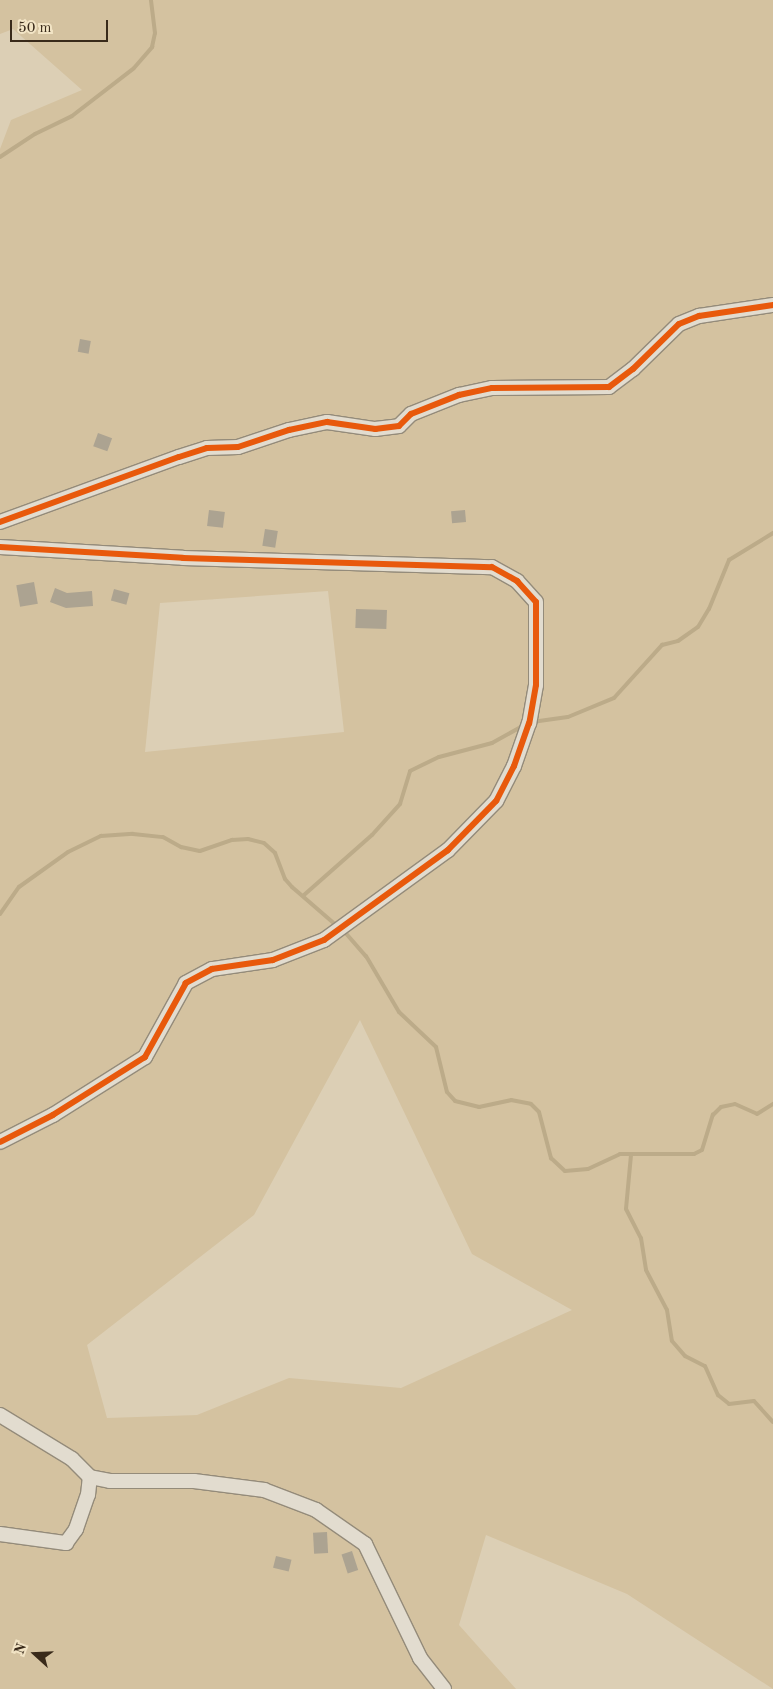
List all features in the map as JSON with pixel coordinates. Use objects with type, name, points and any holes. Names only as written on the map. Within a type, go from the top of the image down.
[{"type":"street","points":[[0,522],[207,448],[238,447],[289,430],[327,422],[375,429],[399,426],[411,414],[459,394],[492,388],[608,387],[633,369],[680,324],[699,316],[773,305]]},
{"type":"street","points":[[0,547],[183,558],[492,567],[517,580],[536,602],[536,685],[529,723],[514,766],[496,801],[448,850],[324,940],[273,960],[212,969],[186,982],[145,1056],[53,1115],[0,1142]]},
{"type":"street","points":[[0,1415],[72,1460],[90,1477],[110,1481],[194,1481],[264,1490],[316,1510],[365,1544],[420,1658],[444,1689]]},
{"type":"street","points":[[0,1534],[36,1537],[51,1544],[66,1543],[76,1528],[88,1496],[90,1477]]},
{"type":"shaded area","points":[[0,0],[773,0],[773,1689],[627,1594],[486,1535],[459,1625],[516,1689],[0,1689],[0,149],[11,120],[82,90],[13,29],[0,34]],"holes":[[[328,591],[344,732],[145,752],[160,603]],[[360,1020],[472,1254],[572,1310],[401,1388],[289,1378],[197,1415],[107,1418],[87,1345],[254,1215]]]},
{"type":"building","points":[[80,339],[91,341],[89,354],[78,352]]},
{"type":"building","points":[[98,433],[112,438],[107,451],[93,446]]},
{"type":"building","points":[[209,510],[225,512],[223,528],[207,526]]},
{"type":"building","points":[[465,510],[466,522],[452,523],[451,511]]},
{"type":"building","points":[[265,529],[278,531],[275,548],[262,546]]},
{"type":"building","points":[[34,582],[38,604],[20,607],[16,585]]},
{"type":"building","points":[[55,588],[67,593],[92,591],[93,606],[66,608],[50,602]]},
{"type":"building","points":[[114,589],[129,593],[126,605],[111,601]]},
{"type":"building","points":[[356,609],[387,610],[386,629],[355,628]]},
{"type":"building","points":[[327,1532],[328,1553],[314,1554],[313,1533]]},
{"type":"building","points":[[352,1551],[358,1570],[348,1573],[342,1554]]},
{"type":"building","points":[[276,1556],[292,1560],[289,1572],[273,1568]]},
{"type":"waterway","points":[[0,157],[35,134],[72,116],[134,68],[152,47],[155,33],[151,0]]},
{"type":"waterway","points":[[532,722],[568,717],[614,698],[662,645],[678,641],[698,627],[709,609],[729,560],[773,533]]},
{"type":"waterway","points":[[304,895],[372,835],[400,804],[410,771],[439,757],[492,743],[523,726]]},
{"type":"waterway","points":[[0,914],[19,887],[68,852],[101,836],[133,834],[163,837],[181,847],[200,851],[232,840],[248,839],[264,843],[275,853],[285,879],[292,887],[337,926]]},
{"type":"waterway","points":[[343,930],[366,956],[399,1012],[436,1047],[447,1092],[455,1101],[479,1107],[511,1100],[531,1104],[539,1112],[551,1158],[565,1171],[588,1169],[620,1154],[694,1154],[702,1150],[713,1115],[721,1107],[735,1104],[757,1114],[773,1104]]},
{"type":"waterway","points":[[631,1155],[626,1209],[641,1238],[646,1270],[667,1310],[672,1341],[685,1356],[705,1366],[718,1395],[729,1404],[754,1401],[773,1422]]},
{"type":"cycle path","points":[[0,522],[207,448],[238,447],[289,430],[327,422],[375,429],[399,426],[411,414],[459,395],[492,388],[609,387],[633,369],[679,324],[699,316],[773,305]]},
{"type":"cycle path","points":[[0,547],[183,558],[492,567],[517,581],[536,602],[536,685],[529,723],[514,766],[496,801],[448,850],[324,940],[273,960],[212,969],[186,983],[145,1057],[53,1115],[0,1142]]}]
